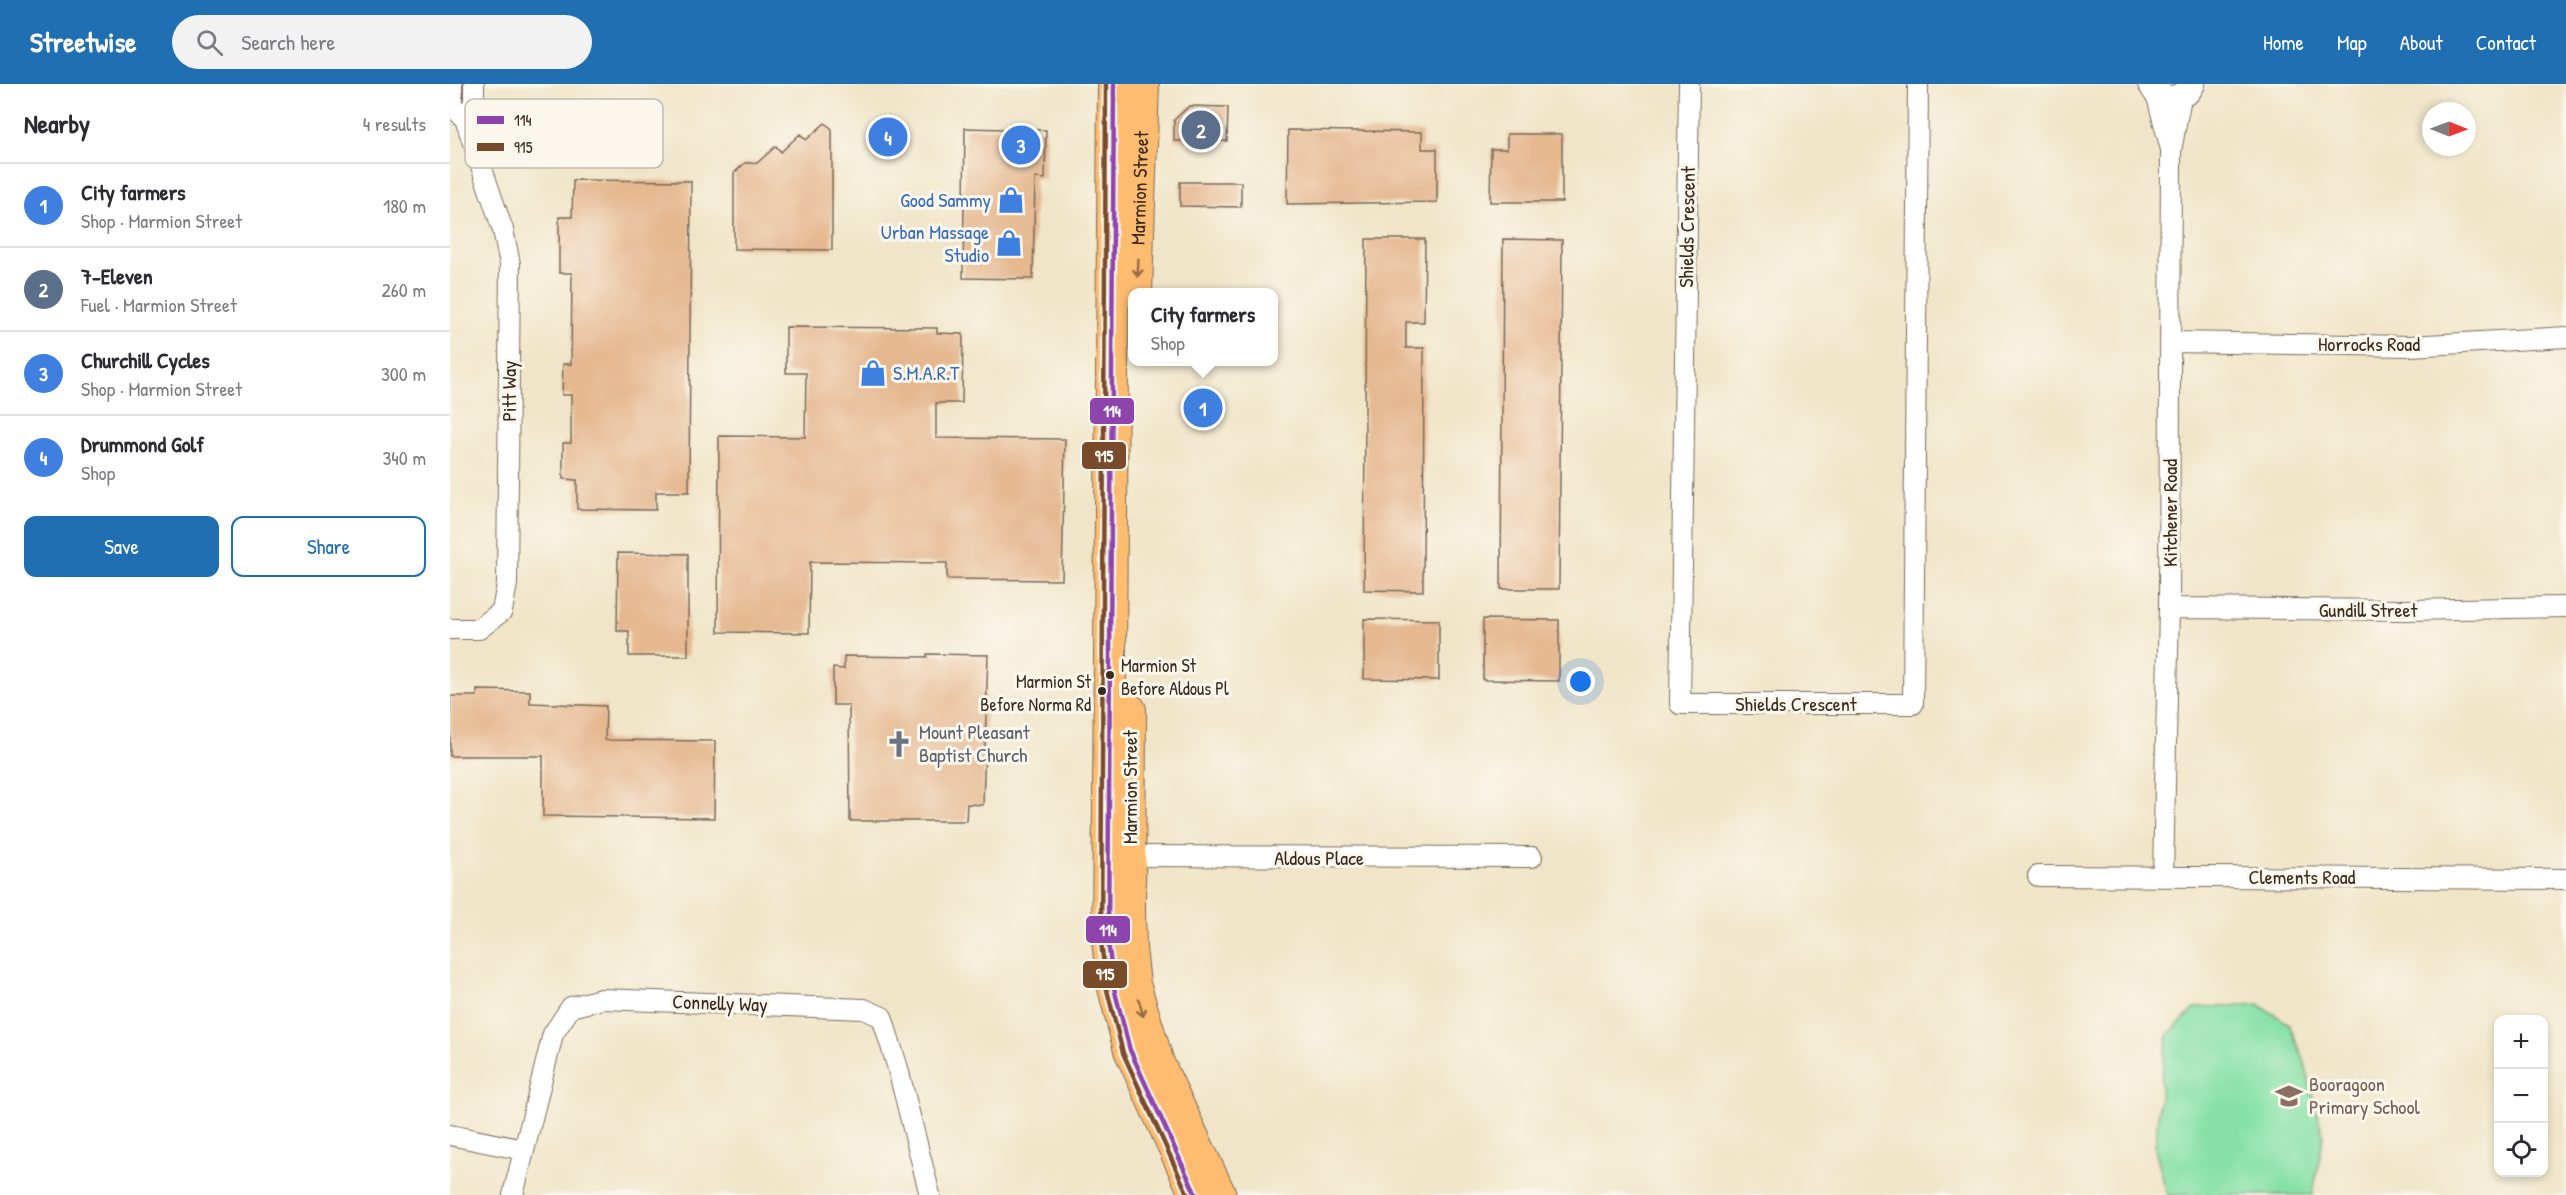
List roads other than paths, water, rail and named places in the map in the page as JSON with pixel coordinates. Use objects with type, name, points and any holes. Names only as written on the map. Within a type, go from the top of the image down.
[{"type":"main road","name":"Marmion Street","points":[[1114,84],[1118,857],[1134,984],[1146,1029],[1158,1063],[1220,1195]]},
{"type":"main road","name":"Marmion Street","points":[[1136,288],[1143,84]]},
{"type":"main road","name":"Marmion Street","points":[[1133,366],[1118,857],[1108,941],[1121,1019],[1130,1050],[1196,1195]]},
{"type":"street","name":"Pitt Way","points":[[452,84],[452,106],[465,119]]},
{"type":"street","name":"Shields Crescent","points":[[1689,84],[1680,705],[1913,704],[1917,84]]},
{"type":"street","points":[[2149,87],[2163,97],[2192,88]]},
{"type":"street","name":"Kitchener Road","points":[[2149,87],[2171,151]]},
{"type":"street","name":"Kitchener Road","points":[[2163,875],[2169,608],[2171,151],[2192,88]]},
{"type":"street","name":"Pitt Way","points":[[450,629],[479,629],[502,611],[507,584],[510,264],[503,230],[482,168]]},
{"type":"street","name":"Horrocks Road","points":[[2171,342],[2410,346],[2566,337]]},
{"type":"street","name":"Gundill Street","points":[[2169,608],[2408,610],[2566,607]]},
{"type":"street","name":"Aldous Place","points":[[1118,857],[1364,859],[1532,856]]},
{"type":"street","name":"Clements Road","points":[[2038,876],[2566,879]]},
{"type":"street","name":"Connelly Way","points":[[513,1195],[553,1034],[571,1007],[601,999],[864,1009],[882,1017],[897,1065],[930,1195]]},
{"type":"street","points":[[450,1135],[524,1150]]},
{"type":"place","name":"7-Eleven","points":[[1201,130]]},
{"type":"place","name":"Drummond Golf","points":[[888,137]]},
{"type":"place","name":"Churchill Cycles","points":[[1021,145]]},
{"type":"place","name":"Good Sammy","points":[[1011,200]]},
{"type":"place","name":"Urban Massage Studio","points":[[1009,243]]},
{"type":"place","name":"S.M.A.R.T","points":[[873,373]]},
{"type":"place","name":"City farmers","points":[[1203,408]]},
{"type":"place","name":"Marmion St Before Aldous Pl","points":[[1110,675]]},
{"type":"place","name":"Marmion St Before Norma Rd","points":[[1102,691]]},
{"type":"place","name":"Mount Pleasant Baptist Church","points":[[899,744]]},
{"type":"place","name":"Booragoon Primary School","points":[[2289,1096]]}]
